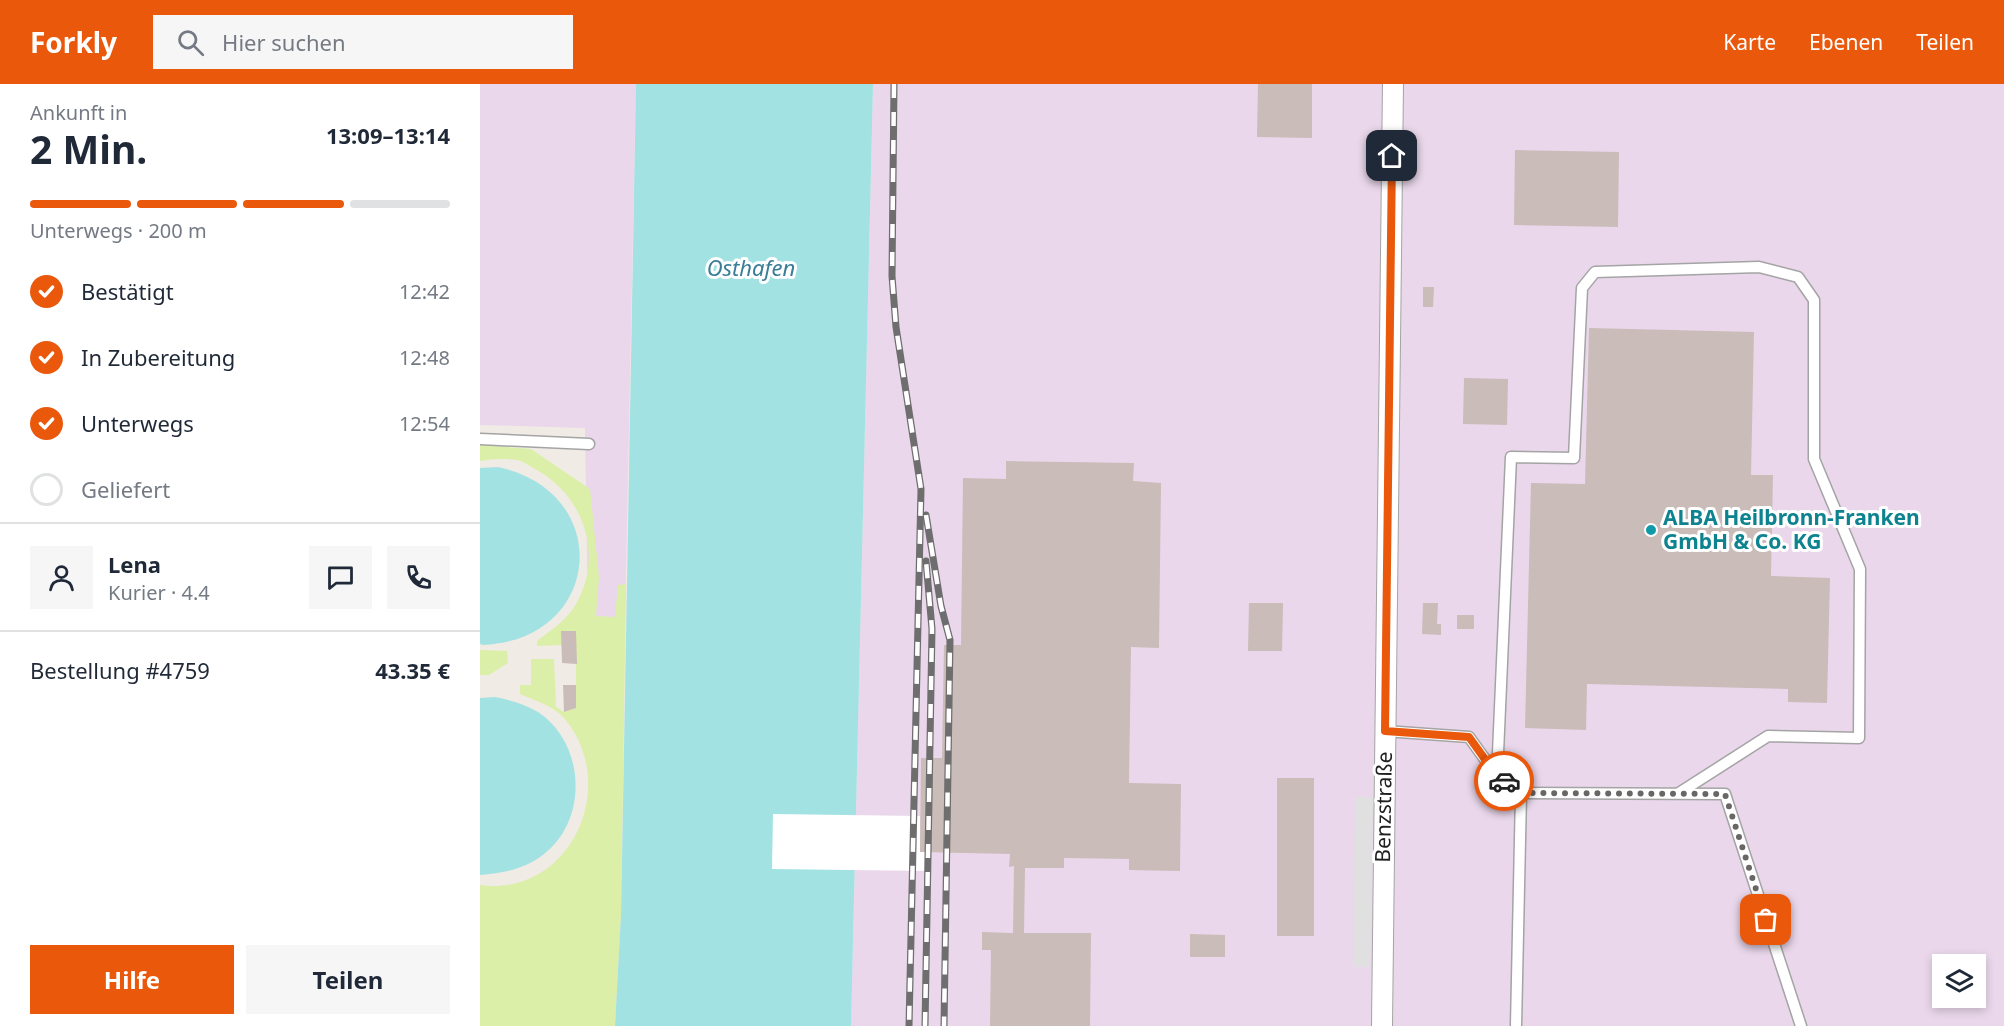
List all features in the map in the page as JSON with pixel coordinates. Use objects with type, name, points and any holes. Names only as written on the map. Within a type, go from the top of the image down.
[{"type":"street","name":"Benzstraße","points":[[1382,1026],[1393,84]]},
{"type":"lane","points":[[1497,776],[1511,457],[1574,458],[1582,288],[1595,272],[1759,267],[1798,277],[1814,300],[1814,459],[1860,569],[1859,738],[1768,736],[1679,793]]},
{"type":"lane","points":[[480,439],[589,444]]},
{"type":"lane","points":[[1385,731],[1469,737],[1497,776],[1521,793],[1725,794],[1801,1026]]},
{"type":"lane","points":[[1516,1026],[1521,793]]},
{"type":"shaded area","points":[[480,84],[636,84],[625,624],[588,621],[585,428],[480,425]]},
{"type":"shaded area","points":[[873,84],[2004,84],[2004,1026],[851,1026]]},
{"type":"shaded area","points":[[1355,797],[1373,797],[1370,967],[1353,967]]},
{"type":"green space","points":[[480,445],[531,449],[590,489],[599,577],[596,616],[615,617],[618,585],[626,584],[621,915],[615,1026],[480,1026],[480,885],[512,884],[540,873],[562,855],[578,831],[586,803],[588,774],[580,745],[560,714],[520,694],[520,685],[531,685],[531,659],[554,659],[556,707],[564,712],[576,708],[576,632],[562,631],[562,645],[537,646],[537,641],[563,620],[576,604],[584,585],[588,566],[588,547],[585,529],[567,495],[537,470],[521,461],[500,459],[480,461]]},
{"type":"green space","points":[[480,650],[507,651],[508,663],[489,675],[480,675]]},
{"type":"water","name":"Osthafen","points":[[636,84],[873,84],[851,1026],[615,1026],[621,915]]},
{"type":"water","points":[[498,467],[536,482],[562,505],[576,533],[579,563],[571,593],[552,619],[523,637],[483,645],[480,644],[480,468]]},
{"type":"water","points":[[495,697],[533,709],[554,726],[565,742],[576,782],[569,821],[559,839],[544,854],[514,869],[480,875],[480,698]]},
{"type":"pier","points":[[773,814],[920,816],[920,852],[929,852],[929,871],[772,869]]},
{"type":"building","points":[[1258,84],[1312,84],[1312,138],[1257,137]]},
{"type":"building","points":[[1515,150],[1619,152],[1618,227],[1514,225]]},
{"type":"building","points":[[1423,287],[1434,287],[1433,307],[1423,307]]},
{"type":"building","name":"ALBA Heilbronn-Franken GmbH & Co. KG","points":[[1589,328],[1754,332],[1751,475],[1773,475],[1771,576],[1830,578],[1827,703],[1788,702],[1788,689],[1587,684],[1586,730],[1525,728],[1531,483],[1585,484]]},
{"type":"building","points":[[1464,378],[1508,379],[1507,425],[1463,424]]},
{"type":"building","points":[[1006,461],[1134,463],[1133,481],[1161,483],[1159,648],[1131,647],[1129,783],[1181,784],[1180,871],[1129,870],[1129,859],[1064,858],[1064,868],[1025,868],[1024,933],[1091,933],[1090,1026],[990,1026],[991,950],[982,950],[982,932],[1013,933],[1014,866],[1009,867],[1010,854],[920,852],[921,758],[942,758],[944,645],[961,645],[963,478],[1006,479]]},
{"type":"building","points":[[1249,603],[1283,603],[1282,651],[1248,651]]},
{"type":"building","points":[[1423,603],[1438,603],[1437,624],[1441,624],[1441,635],[1422,634]]},
{"type":"building","points":[[1457,615],[1474,615],[1474,629],[1457,629]]},
{"type":"building","points":[[561,631],[576,631],[577,664],[562,663]]},
{"type":"building","points":[[563,685],[576,685],[576,708],[564,712]]},
{"type":"building","points":[[1277,778],[1314,778],[1314,936],[1277,936]]},
{"type":"building","points":[[1190,934],[1225,935],[1225,957],[1190,957]]},
{"type":"railway","points":[[894,84],[892,276],[896,327],[921,489],[909,1026]]},
{"type":"railway","points":[[926,515],[941,606],[950,640],[944,1026]]},
{"type":"railway","points":[[925,1026],[932,629],[926,561]]},
{"type":"way so far","points":[[1504,781],[1521,793],[1725,794],[1766,920]]},
{"type":"place","name":"ALBA Heilbronn-Franken GmbH & Co. KG","points":[[1651,530]]},
{"type":"route","points":[[1392,156],[1385,731],[1469,737],[1497,776],[1504,781]]}]
